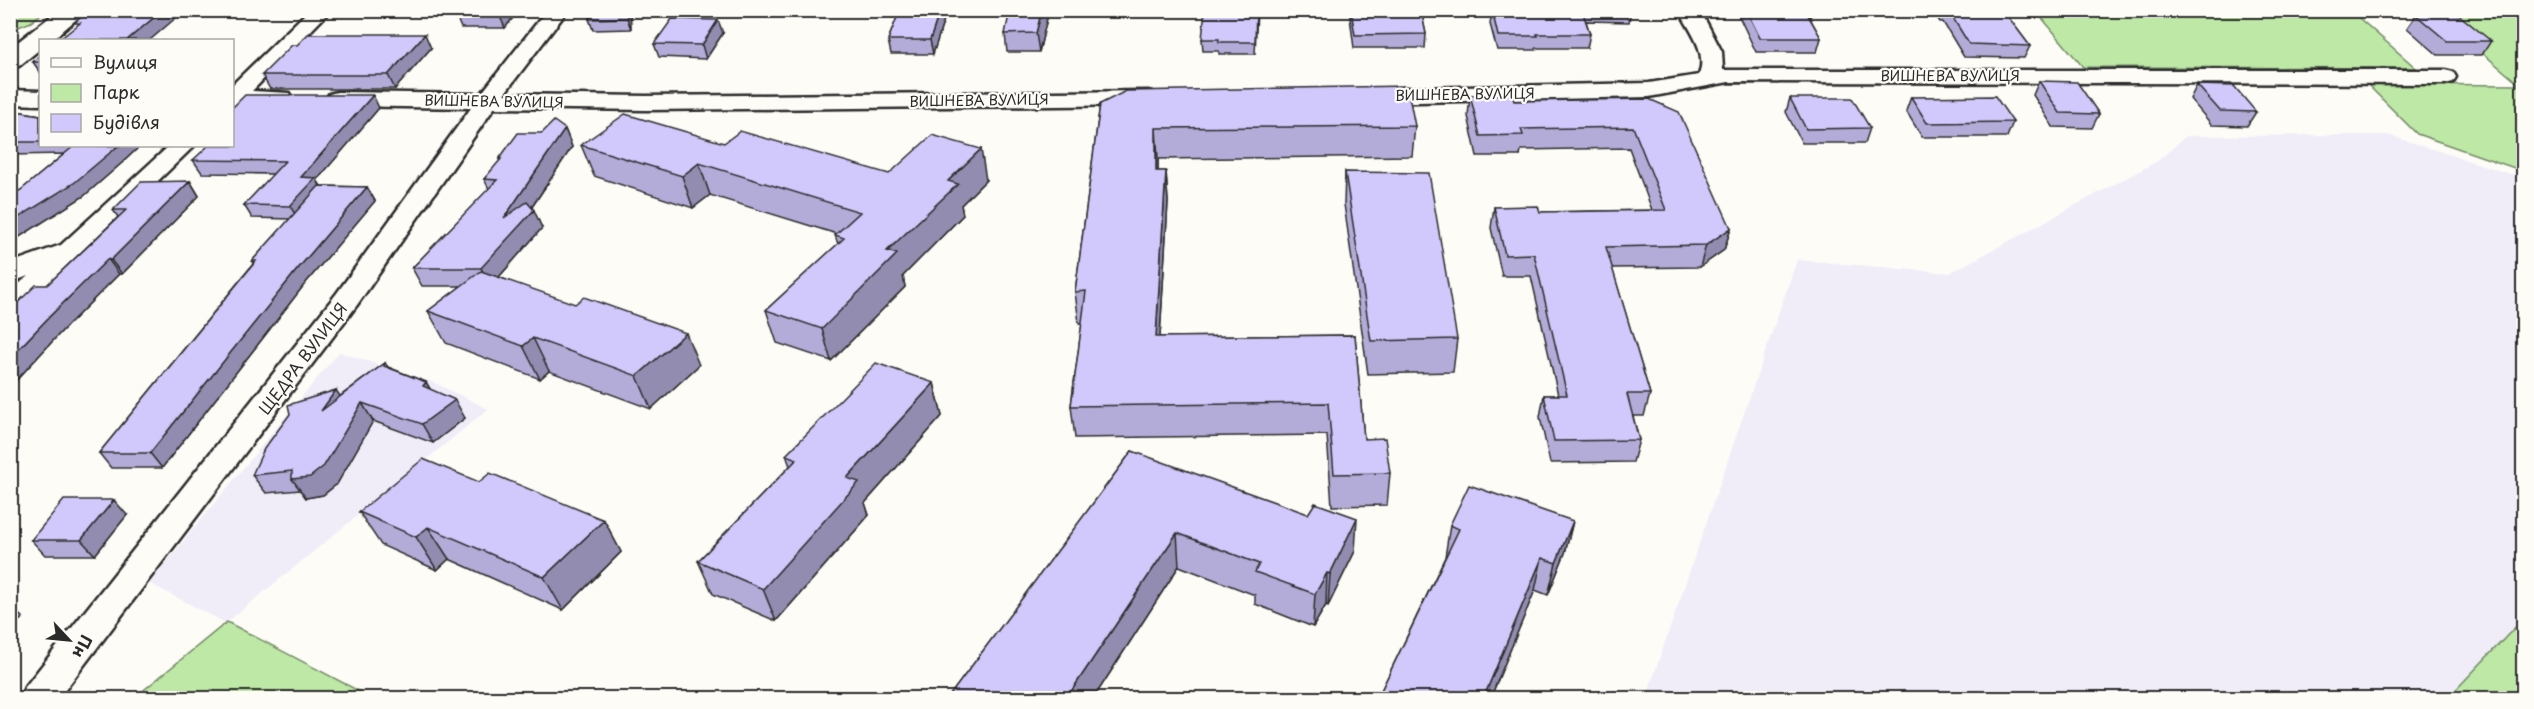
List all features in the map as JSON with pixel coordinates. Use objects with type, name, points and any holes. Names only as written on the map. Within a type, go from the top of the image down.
[{"type":"street","points":[[10,61],[75,10]]},
{"type":"street","points":[[234,96],[321,10]]},
{"type":"street","name":"ЩЕДРА ВУЛИЦЯ","points":[[38,699],[347,299],[489,99],[558,10]]},
{"type":"street","points":[[1689,10],[1714,57],[1714,69],[1709,78]]},
{"type":"street","name":"ВИШНЕВА ВУЛИЦЯ","points":[[1352,96],[1649,90],[1683,86],[1729,75],[1764,74],[2445,77]]},
{"type":"street","points":[[10,97],[39,98]]},
{"type":"street","name":"ВИШНЕВА ВУЛИЦЯ","points":[[234,98],[489,99],[646,103],[1174,98]]},
{"type":"street","points":[[10,308],[181,147]]},
{"type":"street","points":[[10,275],[27,264],[72,249]]},
{"type":"shaded area","points":[[2388,135],[2523,178],[2523,698],[1646,698],[1797,260],[1950,273],[2158,161],[2186,136]]},
{"type":"shaded area","points":[[339,352],[435,383],[488,409],[227,622],[373,698],[134,698],[226,623],[149,583]]},
{"type":"green space","points":[[11,10],[45,11],[31,22],[11,30]]},
{"type":"green space","points":[[2036,11],[2351,11],[2416,68],[2083,67]]},
{"type":"green space","points":[[2433,11],[2523,11],[2523,171],[2417,134],[2367,84],[2520,85]]},
{"type":"green space","points":[[2523,619],[2523,698],[2448,698]]},
{"type":"green space","points":[[227,622],[372,698],[134,698]]},
{"type":"building","points":[[90,10],[163,10],[128,39],[60,39],[80,23],[74,23]]},
{"type":"building","points":[[458,10],[502,10],[499,14],[455,14]]},
{"type":"building","points":[[595,10],[627,10],[627,18],[589,19]]},
{"type":"building","points":[[900,10],[940,10],[930,40],[888,40]]},
{"type":"building","points":[[1010,10],[1042,10],[1036,33],[1005,34]]},
{"type":"building","points":[[1205,10],[1256,10],[1255,42],[1219,42],[1219,39],[1202,39]]},
{"type":"building","points":[[1351,10],[1421,10],[1426,34],[1355,35]]},
{"type":"building","points":[[1492,10],[1582,10],[1590,34],[1498,36]]},
{"type":"building","points":[[1746,10],[1805,10],[1821,38],[1760,38]]},
{"type":"building","points":[[1948,10],[2003,10],[2030,46],[1969,44]]},
{"type":"building","points":[[2416,15],[2459,15],[2491,41],[2447,41]]},
{"type":"building","points":[[672,19],[718,20],[702,45],[654,44]]},
{"type":"building","points":[[308,34],[425,34],[388,75],[262,75],[292,45],[297,45]]},
{"type":"building","points":[[2039,81],[2077,82],[2099,114],[2060,113]]},
{"type":"building","points":[[2197,85],[2234,86],[2256,112],[2220,111]]},
{"type":"building","points":[[1407,86],[1415,126],[1156,128],[1156,171],[1166,171],[1156,337],[1355,335],[1364,439],[1385,438],[1390,473],[1334,474],[1328,403],[1071,406],[1086,291],[1075,292],[1100,104],[1126,91]]},
{"type":"building","points":[[1512,94],[1514,101],[1649,99],[1679,112],[1731,228],[1706,245],[1606,247],[1650,394],[1627,394],[1639,440],[1554,441],[1544,395],[1567,395],[1534,254],[1505,255],[1494,207],[1538,206],[1540,212],[1666,210],[1633,127],[1521,129],[1523,135],[1480,136],[1470,95]]},
{"type":"building","points":[[245,95],[373,95],[301,177],[316,178],[290,206],[244,205],[285,161],[193,160],[207,147],[234,147],[234,106]]},
{"type":"building","points":[[1995,96],[2013,122],[1927,123],[1911,97]]},
{"type":"building","points":[[1790,98],[1852,98],[1870,128],[1806,129]]},
{"type":"building","points":[[10,110],[39,115],[39,142],[10,142]]},
{"type":"building","points":[[625,114],[724,143],[740,131],[889,174],[932,135],[981,149],[948,181],[958,184],[887,251],[897,254],[822,329],[766,310],[844,238],[835,235],[860,212],[699,163],[682,176],[581,145]]},
{"type":"building","points":[[554,121],[565,129],[504,218],[527,202],[534,210],[481,268],[412,268],[497,180],[484,179],[518,133],[542,133]]},
{"type":"building","points":[[73,147],[117,147],[74,183],[10,223],[10,196],[21,190]]},
{"type":"building","points":[[1345,172],[1429,173],[1457,339],[1371,341]]},
{"type":"building","points":[[190,181],[111,260],[108,259],[50,316],[10,358],[10,310],[36,285],[47,285],[126,210],[113,210],[141,182]]},
{"type":"building","points":[[319,186],[367,187],[296,271],[150,453],[99,453],[256,261],[252,261]]},
{"type":"building","points":[[481,271],[575,304],[584,297],[686,333],[637,376],[533,338],[523,346],[428,311]]},
{"type":"building","points":[[385,363],[384,366],[426,382],[423,386],[455,400],[422,424],[362,403],[324,466],[310,477],[292,479],[292,471],[252,475],[264,449],[290,414],[288,405],[336,390],[321,411]]},
{"type":"building","points":[[876,363],[934,383],[847,478],[859,482],[763,589],[698,561],[797,459],[786,455]]},
{"type":"building","points":[[1132,451],[1308,514],[1315,503],[1357,518],[1330,574],[1327,573],[1315,594],[1255,572],[1259,564],[1177,533],[1066,699],[947,699]]},
{"type":"building","points":[[423,459],[479,482],[490,473],[604,520],[544,577],[428,527],[416,537],[359,512]]},
{"type":"building","points":[[1469,485],[1573,521],[1556,563],[1542,558],[1483,699],[1377,699],[1459,529],[1450,525]]},
{"type":"building","points":[[64,500],[114,500],[81,540],[31,540]]}]
